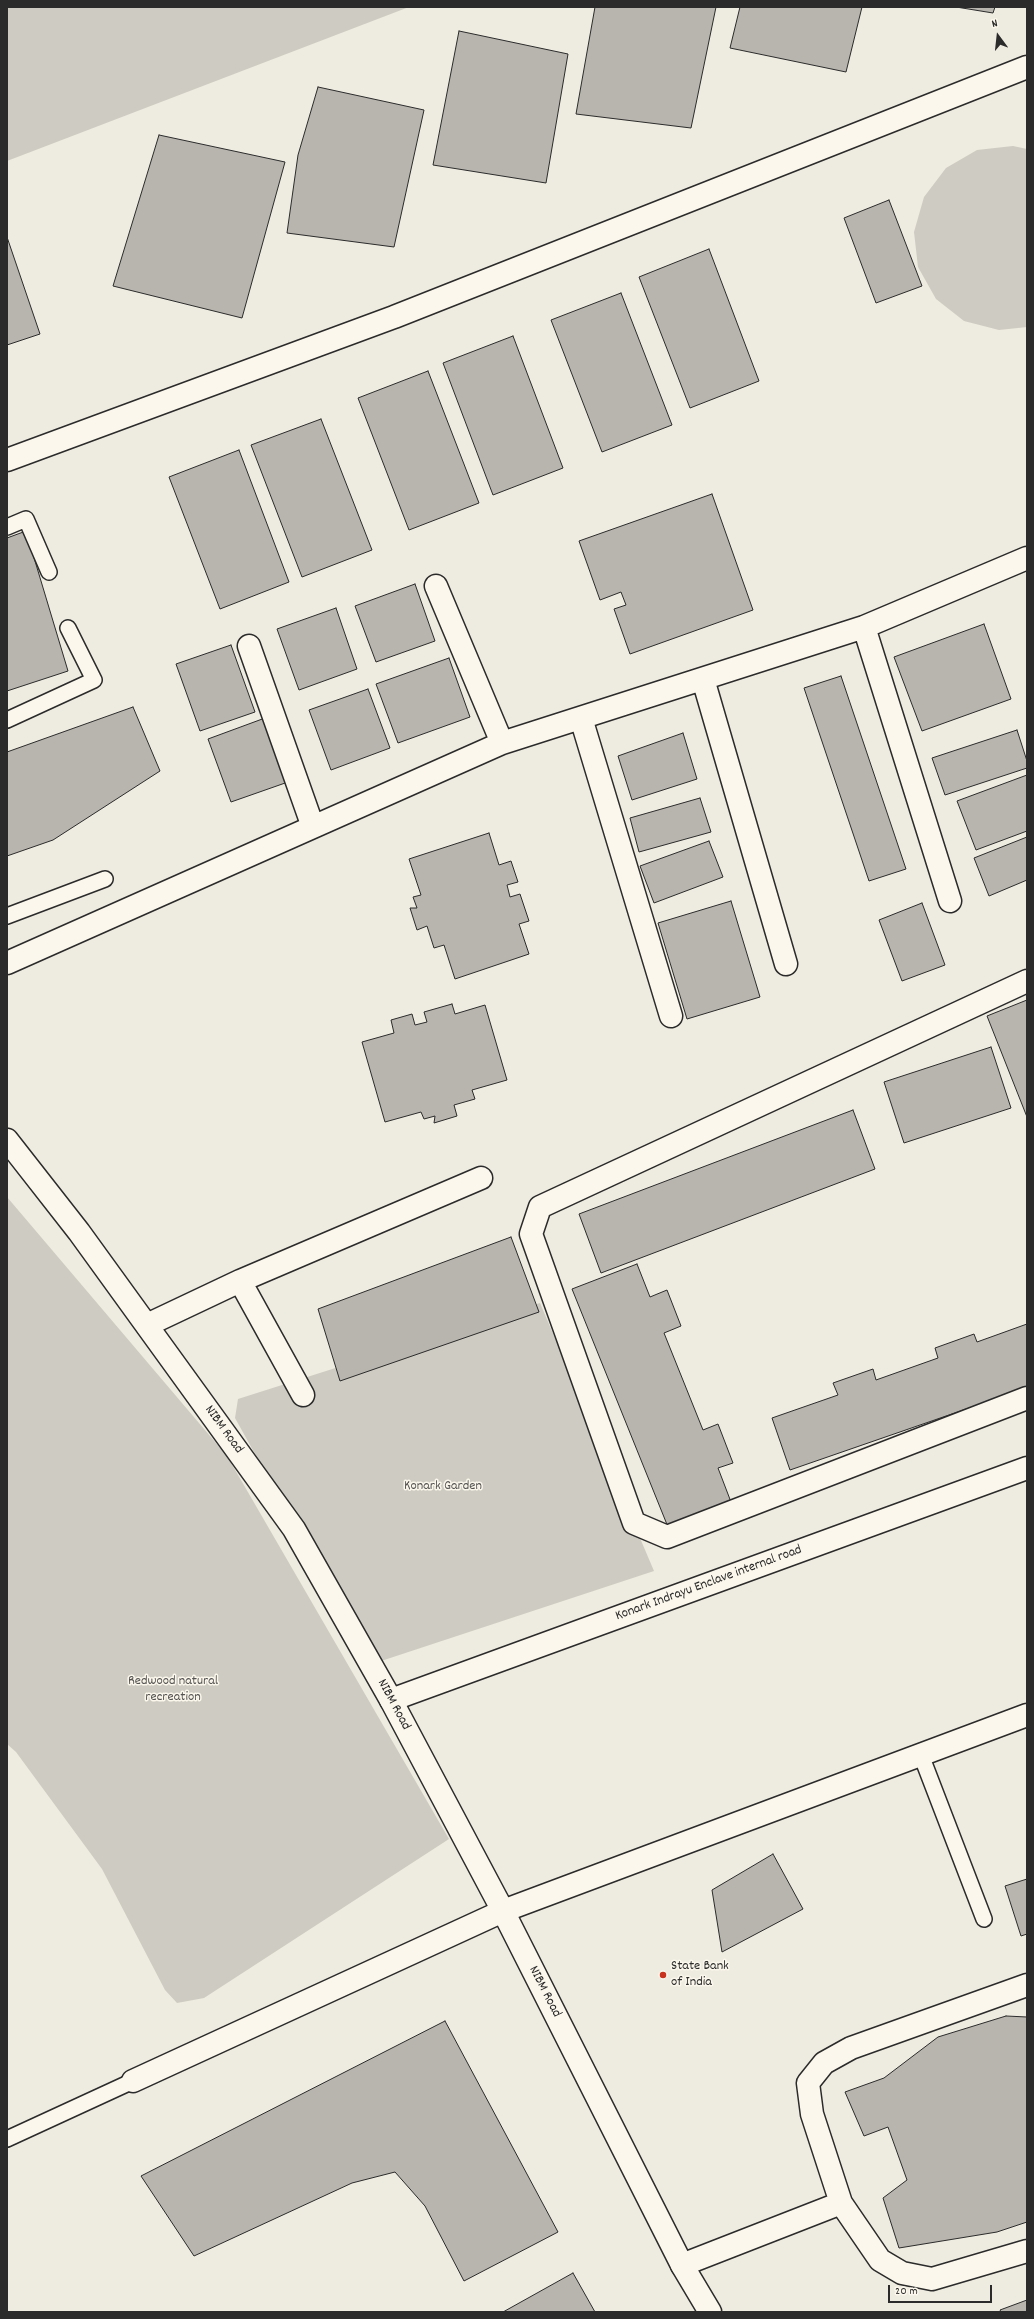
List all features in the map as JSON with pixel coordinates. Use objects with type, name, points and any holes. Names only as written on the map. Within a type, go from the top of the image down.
[{"type":"street","points":[[7,460],[394,317],[1027,67]]},
{"type":"street","points":[[7,963],[502,743],[864,627],[1027,558]]},
{"type":"street","points":[[436,586],[502,743]]},
{"type":"street","points":[[864,627],[950,901]]},
{"type":"street","points":[[249,646],[313,827]]},
{"type":"street","points":[[703,679],[786,964]]},
{"type":"street","points":[[581,718],[671,1016]]},
{"type":"street","points":[[1027,981],[540,1207],[531,1234],[634,1523],[668,1537],[1027,1398]]},
{"type":"street","name":"NIBM Road","points":[[7,1140],[79,1232],[294,1529],[391,1700],[503,1911],[682,2265],[710,2312]]},
{"type":"street","points":[[147,1325],[240,1281],[481,1178]]},
{"type":"street","points":[[240,1281],[303,1395]]},
{"type":"street","name":"Konark Indrayu Enclave internal road","points":[[391,1700],[1027,1468]]},
{"type":"street","points":[[132,2081],[503,1911],[1027,1715]]},
{"type":"street","points":[[1027,1985],[851,2048],[824,2063],[808,2083],[812,2114],[841,2203],[880,2260],[902,2273],[932,2279],[1027,2251]]},
{"type":"street","points":[[682,2265],[841,2203]]},
{"type":"lane","points":[[7,527],[26,519],[49,572]]},
{"type":"lane","points":[[7,720],[94,680],[68,628]]},
{"type":"lane","points":[[7,916],[105,879]]},
{"type":"lane","points":[[921,1755],[984,1919]]},
{"type":"lane","points":[[7,2139],[132,2081]]},
{"type":"green space","points":[[7,7],[409,7],[7,161]]},
{"type":"green space","points":[[1013,146],[1027,149],[1027,327],[999,330],[964,321],[936,299],[918,267],[914,232],[924,197],[946,168],[977,150]]},
{"type":"green space","name":"Redwood natural recreation","points":[[7,1197],[227,1456],[449,1839],[204,1998],[177,2003],[165,1990],[102,1869],[16,1752],[7,1744]]},
{"type":"green space","name":"Konark Garden","points":[[540,1303],[654,1571],[372,1664],[235,1418],[238,1399]]},
{"type":"building","points":[[595,7],[716,7],[691,128],[576,114]]},
{"type":"building","points":[[740,7],[862,7],[846,72],[730,48]]},
{"type":"building","points":[[956,7],[995,7],[993,13]]},
{"type":"building","points":[[459,31],[568,54],[546,183],[433,165]]},
{"type":"building","points":[[318,87],[424,110],[394,247],[287,233],[298,155]]},
{"type":"building","points":[[159,135],[285,162],[242,318],[113,286]]},
{"type":"building","points":[[889,200],[922,286],[876,303],[844,218]]},
{"type":"building","points":[[7,237],[40,334],[7,345]]},
{"type":"building","points":[[709,249],[759,381],[690,408],[639,277]]},
{"type":"building","points":[[621,293],[672,425],[602,452],[551,320]]},
{"type":"building","points":[[513,336],[563,468],[493,495],[443,363]]},
{"type":"building","points":[[428,371],[479,503],[409,530],[358,398]]},
{"type":"building","points":[[321,419],[372,550],[302,577],[251,445]]},
{"type":"building","points":[[239,450],[289,582],[220,609],[169,477]]},
{"type":"building","points":[[712,494],[753,610],[630,654],[614,609],[626,605],[621,592],[600,600],[579,541]]},
{"type":"building","points":[[26,531],[68,671],[7,691],[7,538]]},
{"type":"building","points":[[415,584],[435,641],[376,662],[355,606]]},
{"type":"building","points":[[336,608],[357,669],[299,690],[277,629]]},
{"type":"building","points":[[984,624],[1011,699],[922,731],[894,657]]},
{"type":"building","points":[[231,645],[255,712],[200,731],[176,664]]},
{"type":"building","points":[[449,658],[470,717],[398,743],[376,684]]},
{"type":"building","points":[[841,676],[906,869],[869,881],[804,688]]},
{"type":"building","points":[[368,689],[390,748],[331,770],[309,710]]},
{"type":"building","points":[[133,707],[160,771],[53,840],[7,856],[7,752]]},
{"type":"building","points":[[265,718],[288,782],[231,802],[208,739]]},
{"type":"building","points":[[1017,730],[1027,761],[1027,768],[945,795],[932,758]]},
{"type":"building","points":[[683,733],[697,779],[632,800],[618,756]]},
{"type":"building","points":[[1027,775],[1027,831],[976,850],[957,801]]},
{"type":"building","points":[[700,798],[711,832],[639,852],[630,818]]},
{"type":"building","points":[[489,833],[499,865],[511,861],[518,882],[507,885],[510,897],[520,894],[529,921],[519,924],[529,954],[455,979],[444,945],[434,948],[427,926],[417,930],[410,908],[417,908],[413,897],[421,895],[409,859]]},
{"type":"building","points":[[1027,837],[1027,880],[989,896],[974,858]]},
{"type":"building","points":[[709,841],[723,877],[654,903],[640,866]]},
{"type":"building","points":[[731,901],[760,997],[687,1019],[658,923]]},
{"type":"building","points":[[922,903],[945,965],[902,981],[879,920]]},
{"type":"building","points":[[1027,1000],[1027,1117],[987,1016]]},
{"type":"building","points":[[452,1004],[455,1014],[485,1005],[507,1080],[472,1090],[475,1099],[454,1105],[457,1116],[434,1123],[435,1116],[424,1119],[421,1112],[385,1122],[362,1042],[394,1033],[391,1020],[412,1014],[415,1025],[427,1022],[424,1012]]},
{"type":"building","points":[[991,1047],[1011,1108],[904,1143],[884,1082]]},
{"type":"building","points":[[853,1110],[875,1169],[601,1273],[579,1214]]},
{"type":"building","points":[[511,1237],[539,1312],[340,1381],[318,1309]]},
{"type":"building","points":[[637,1264],[650,1297],[667,1290],[681,1326],[664,1333],[703,1430],[718,1424],[733,1463],[718,1468],[731,1502],[668,1527],[572,1289]]},
{"type":"building","points":[[1027,1324],[1027,1388],[790,1470],[772,1418],[838,1395],[833,1383],[873,1369],[876,1380],[938,1358],[935,1348],[974,1334],[977,1342]]},
{"type":"building","points":[[773,1854],[803,1909],[722,1952],[712,1890]]},
{"type":"building","points":[[1027,1879],[1027,1934],[1021,1936],[1005,1886]]},
{"type":"building","points":[[1006,2016],[1027,2017],[1027,2222],[997,2232],[899,2248],[883,2198],[907,2180],[888,2127],[864,2136],[845,2092],[884,2078],[938,2037]]},
{"type":"building","points":[[445,2021],[558,2232],[464,2281],[425,2206],[395,2172],[352,2183],[194,2256],[141,2176]]},
{"type":"building","points":[[573,2273],[595,2312],[503,2312]]},
{"type":"building","points":[[1027,2300],[1027,2312],[1001,2312],[1000,2310]]},
{"type":"place","name":"State Bank of India","points":[[663,1975]]}]
